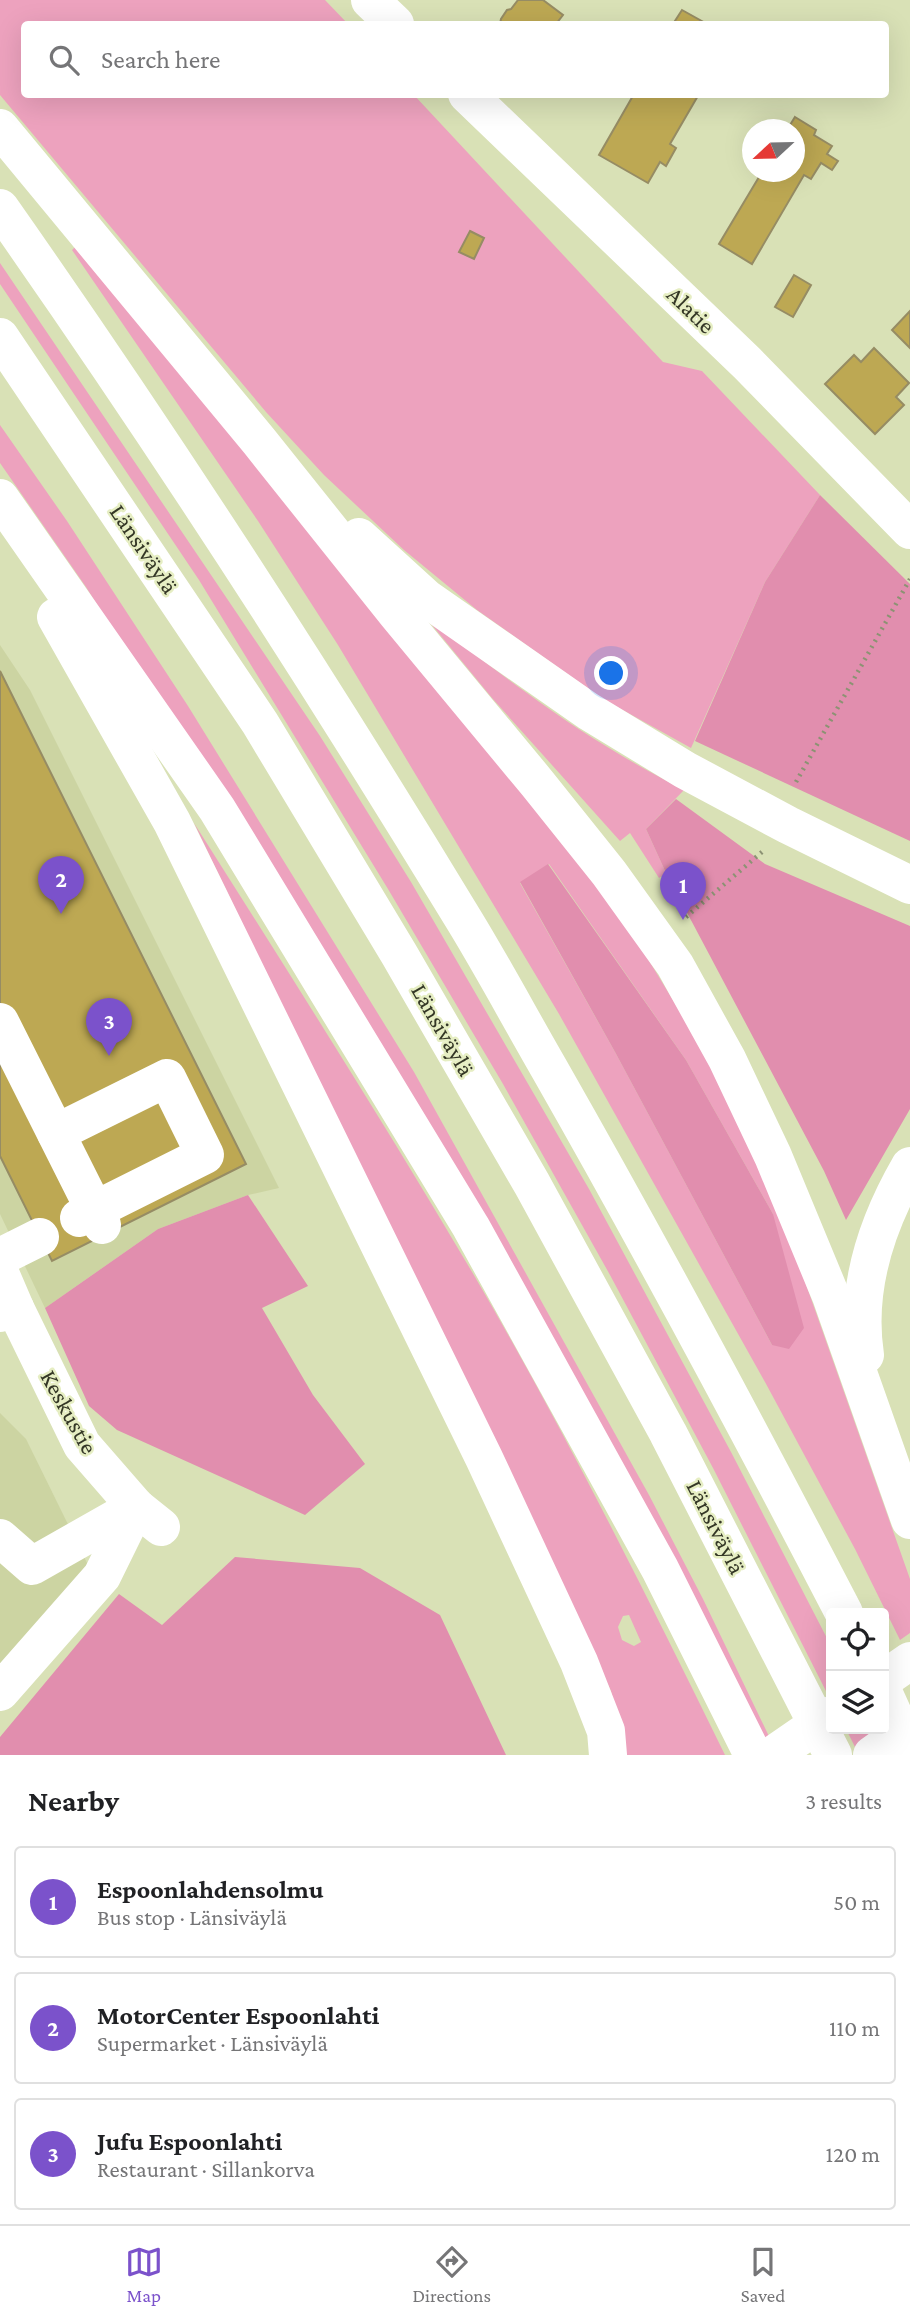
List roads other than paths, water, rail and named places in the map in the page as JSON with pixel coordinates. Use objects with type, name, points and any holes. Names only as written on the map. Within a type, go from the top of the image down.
[{"type":"main road","points":[[370,0],[392,21]]},
{"type":"main road","name":"Alatie","points":[[471,98],[747,363],[910,530]]},
{"type":"main road","points":[[0,128],[259,440],[397,614],[561,813],[676,965],[727,1059],[773,1156],[831,1296],[910,1520]]},
{"type":"main road","points":[[0,208],[187,483],[315,680],[466,923],[717,1371],[841,1608]]},
{"type":"main road","name":"Länsiväylä","points":[[0,337],[260,723],[399,954],[532,1184],[668,1433],[832,1755]]},
{"type":"main road","points":[[259,440],[426,598],[587,712],[696,776],[910,885]]},
{"type":"main road","points":[[0,498],[217,809],[471,1227],[660,1569],[753,1755]]},
{"type":"main road","points":[[0,506],[55,615],[172,822],[478,1446],[579,1662],[606,1731],[608,1755]]},
{"type":"main road","points":[[0,1022],[56,1133],[92,1218],[205,1155],[167,1078],[56,1133]]},
{"type":"main road","points":[[876,1423],[864,1351],[862,1302],[881,1225],[910,1166]]},
{"type":"main road","points":[[0,1256],[40,1237]]},
{"type":"main road","name":"Keskustie","points":[[0,1273],[7,1310],[82,1445],[149,1517]]},
{"type":"main road","points":[[0,1538],[32,1566],[149,1517]]},
{"type":"main road","points":[[0,1692],[102,1576],[149,1517]]},
{"type":"main road","points":[[889,1676],[910,1661]]},
{"type":"main road","points":[[889,1705],[910,1751]]},
{"type":"main road","points":[[773,1755],[826,1718]]},
{"type":"main road","points":[[872,1755],[910,1728]]},
{"type":"place","name":"MotorCenter Espoonlahti","points":[[61,914]]},
{"type":"place","name":"Espoonlahdensolmu","points":[[683,920]]},
{"type":"place","name":"Jufu Espoonlahti","points":[[109,1056]]}]
